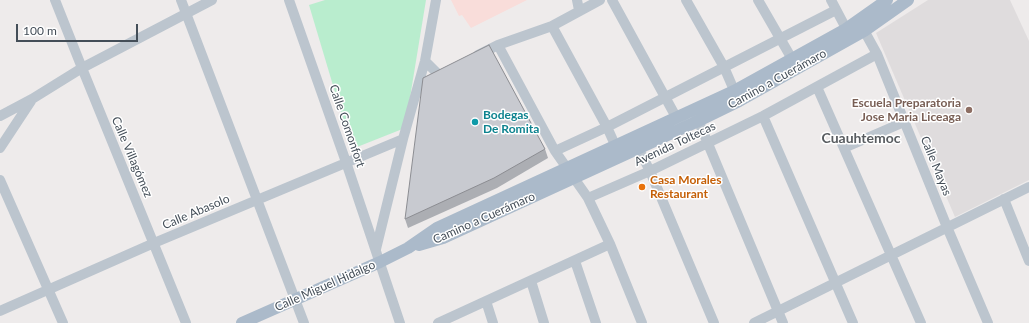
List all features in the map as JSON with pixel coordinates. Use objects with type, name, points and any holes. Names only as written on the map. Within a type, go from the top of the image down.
[{"type":"main road","name":"Camino a Cuerámaro","points":[[862,25],[887,0]]},
{"type":"main road","name":"Camino a Cuerámaro","points":[[571,173],[616,147],[636,143],[676,117],[694,109],[737,96],[908,0]]},
{"type":"main road","name":"Camino a Cuerámaro","points":[[408,248],[442,238],[571,173],[636,143],[698,121],[792,59],[849,34]]},
{"type":"main road","name":"Calle Miguel Hidalgo","points":[[242,323],[380,262],[408,248]]},
{"type":"street","name":"Calle Villagómez","points":[[55,0],[186,323]]},
{"type":"street","points":[[181,0],[304,323]]},
{"type":"street","points":[[0,116],[32,99],[82,68],[212,0]]},
{"type":"street","name":"Calle Comonfort","points":[[288,0],[346,162],[400,323]]},
{"type":"street","points":[[376,250],[403,139],[425,61],[436,0]]},
{"type":"street","points":[[470,59],[498,45],[552,26],[578,5],[600,0]]},
{"type":"street","points":[[612,0],[676,117]]},
{"type":"street","points":[[686,0],[724,67],[737,96]]},
{"type":"street","points":[[758,0],[792,59]]},
{"type":"street","points":[[831,0],[849,34]]},
{"type":"street","points":[[555,151],[607,127],[665,96],[836,10]]},
{"type":"street","name":"Calle Mayas","points":[[862,25],[877,54],[946,227],[988,323]]},
{"type":"street","points":[[552,26],[607,127],[616,147]]},
{"type":"street","points":[[498,45],[555,151],[588,198],[610,244],[642,323]]},
{"type":"street","name":"Avenida Toltecas","points":[[588,198],[763,116],[877,54]]},
{"type":"street","points":[[418,86],[442,73],[425,61]]},
{"type":"street","points":[[817,87],[921,323]]},
{"type":"street","points":[[0,148],[32,99]]},
{"type":"street","points":[[694,109],[783,323]]},
{"type":"street","points":[[763,116],[852,323]]},
{"type":"street","points":[[844,148],[904,122]]},
{"type":"street","name":"Calle Abasolo","points":[[0,311],[154,243],[403,139]]},
{"type":"street","points":[[636,143],[650,170],[714,323]]},
{"type":"street","points":[[0,180],[63,323]]},
{"type":"street","points":[[754,323],[1029,187]]},
{"type":"street","points":[[1004,199],[1029,261]]},
{"type":"street","points":[[440,323],[610,244]]},
{"type":"street","points":[[575,261],[596,323]]},
{"type":"street","points":[[531,281],[544,323]]},
{"type":"street","points":[[486,301],[493,323]]},
{"type":"shaded area","points":[[451,0],[527,0],[471,28],[462,15],[459,16]]},
{"type":"shaded area","name":"Escuela Preparatoria Jose Maria Liceaga","points":[[928,0],[1010,0],[1029,41],[1029,180],[955,217],[876,33]]},
{"type":"green space","points":[[325,0],[426,0],[405,128],[352,149],[309,5]]},
{"type":"building","name":"Bodegas De Romita","points":[[489,45],[545,149],[494,178],[405,219],[423,78]]},
{"type":"place","name":"Escuela Preparatoria Jose Maria Liceaga","points":[[969,110]]},
{"type":"place","name":"Bodegas De Romita","points":[[475,122]]},
{"type":"place","name":"Casa Morales Restaurant","points":[[642,187]]},
{"type":"district","name":"Cuauhtemoc","points":[[861,138]]}]
